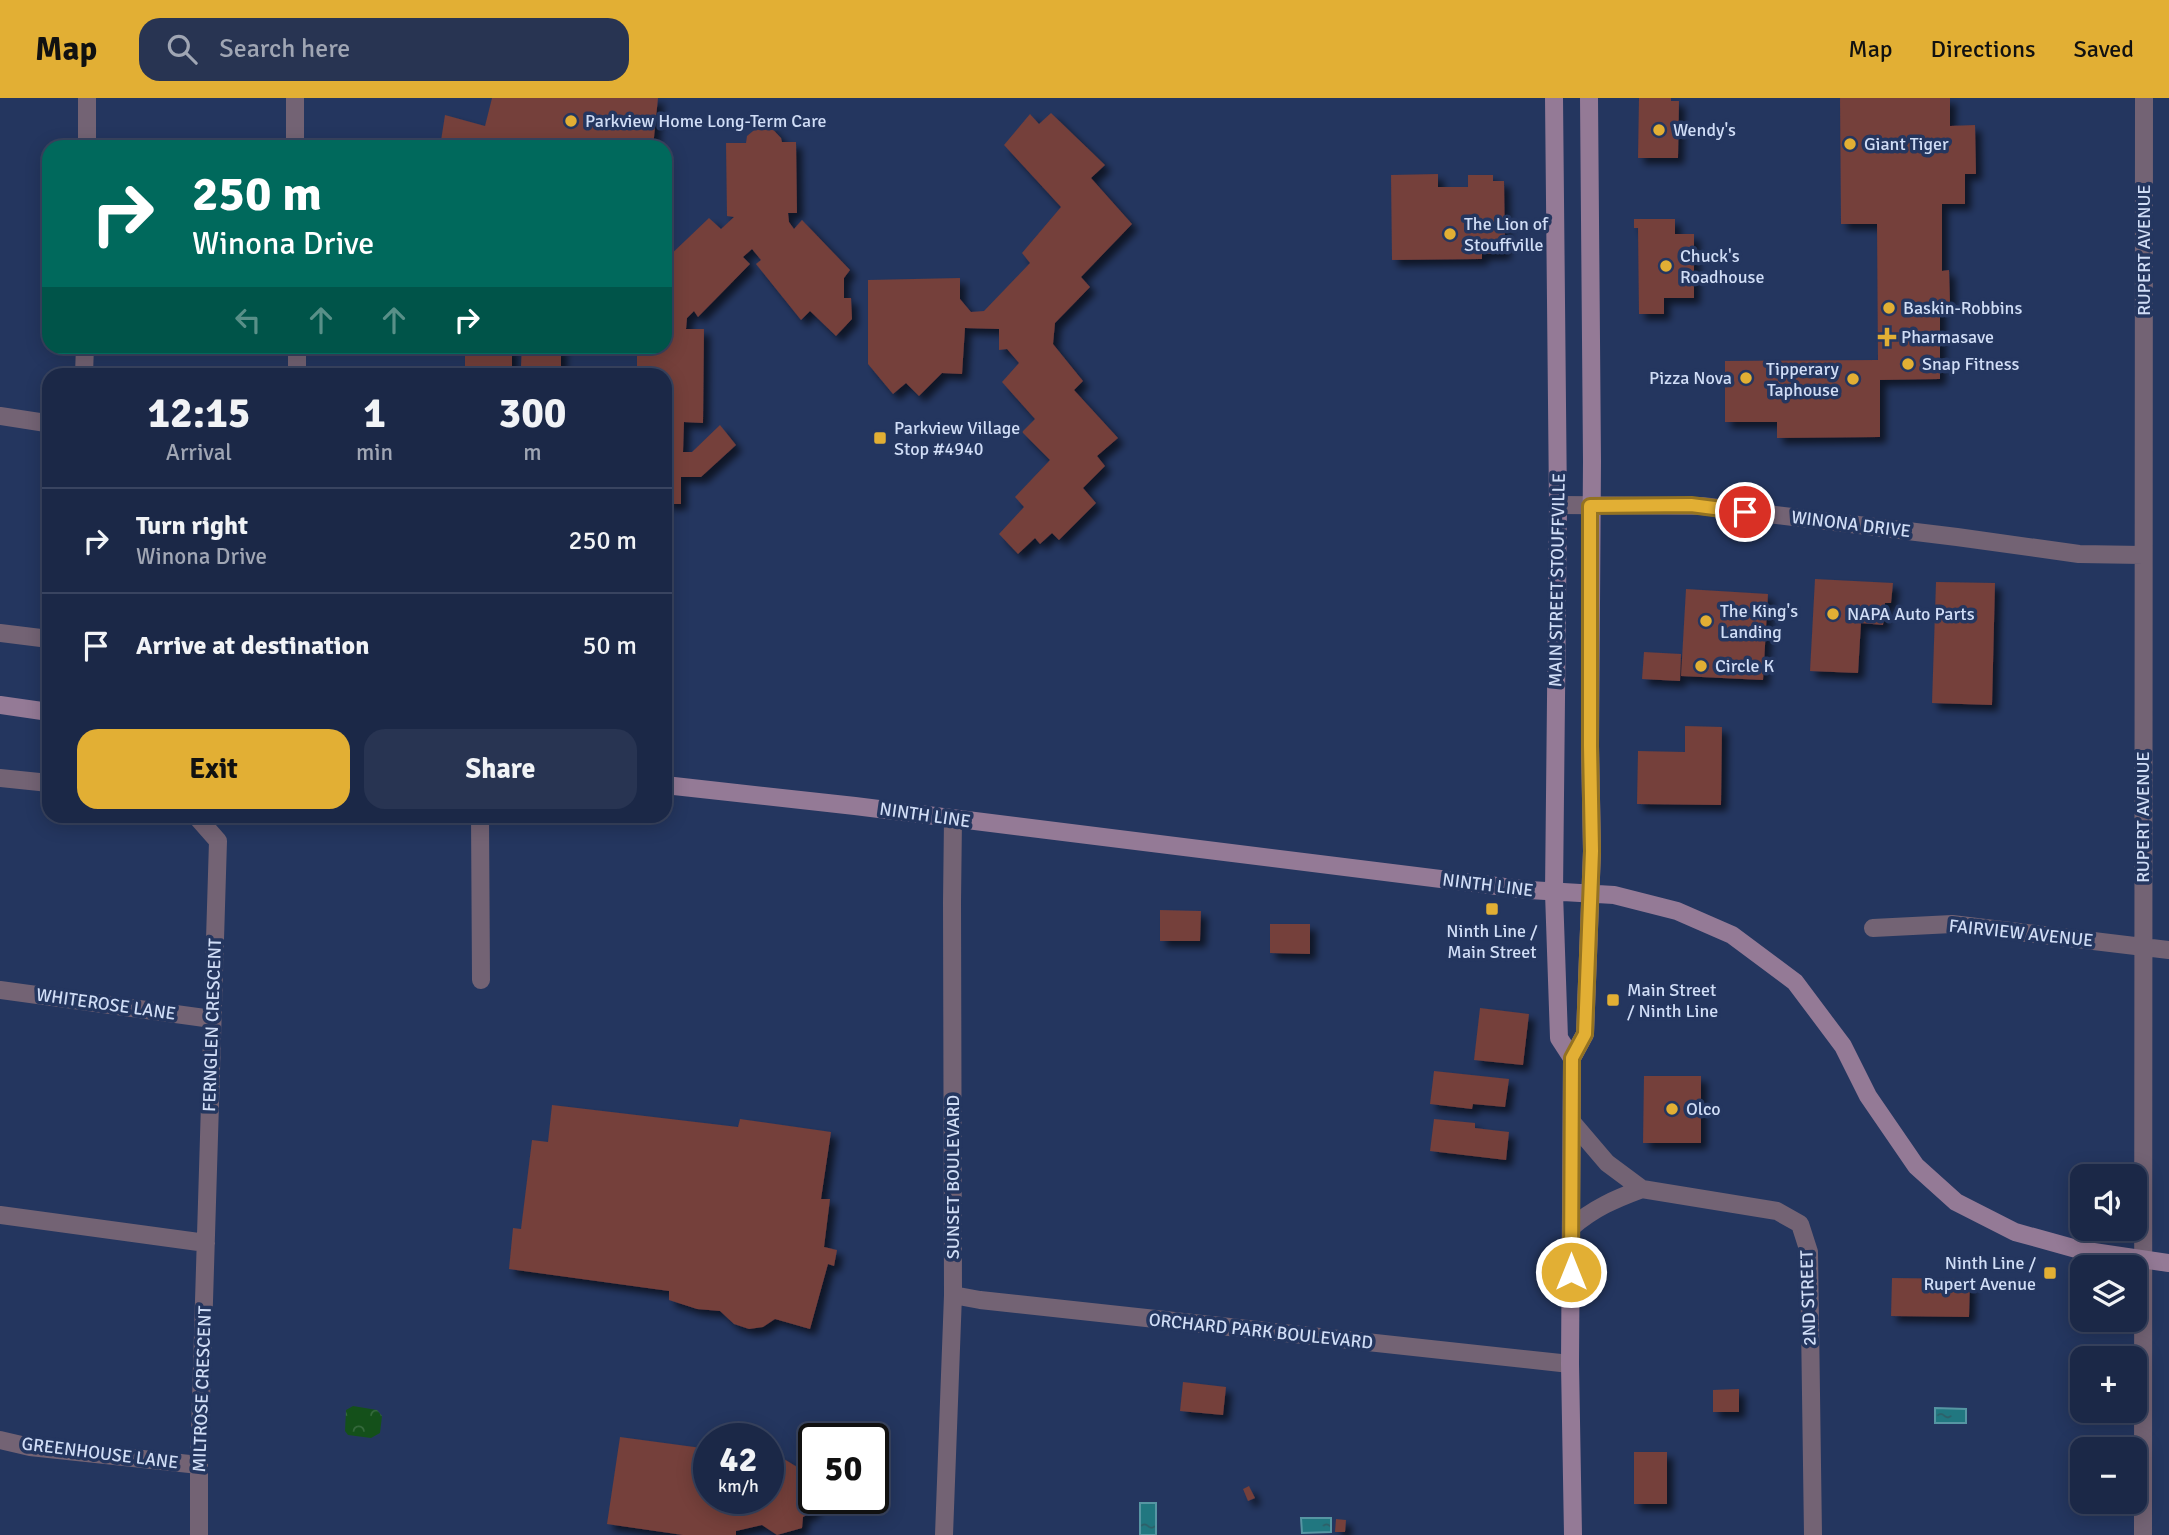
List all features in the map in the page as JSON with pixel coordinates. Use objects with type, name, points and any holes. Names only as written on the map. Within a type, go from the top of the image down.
[{"type":"main road","name":"MAIN STREET STOUFFVILLE","points":[[1553,98],[1558,505],[1554,893],[1559,1038],[1572,1058]]},
{"type":"main road","name":"MAIN STREET STOUFFVILLE","points":[[1573,1535],[1570,1364],[1572,1058],[1585,1034],[1592,851],[1588,98]]},
{"type":"main road","points":[[0,705],[42,711]]},
{"type":"main road","name":"NINTH LINE","points":[[672,786],[1554,893],[1614,895],[1677,911],[1732,935],[1795,982],[1843,1046],[1868,1096],[1916,1166],[1956,1202],[2015,1232],[2080,1250],[2112,1255]]},
{"type":"main road","name":"NINTH LINE","points":[[2147,1260],[2169,1263]]},
{"type":"street","points":[[87,98],[87,140]]},
{"type":"street","points":[[295,98],[295,140]]},
{"type":"street","name":"RUPERT AVENUE","points":[[2143,1255],[2144,98]]},
{"type":"street","points":[[0,416],[42,422]]},
{"type":"street","name":"WINONA DRIVE","points":[[1558,505],[1702,506],[2079,554],[2143,555]]},
{"type":"street","points":[[0,633],[42,638]]},
{"type":"street","points":[[0,778],[42,782]]},
{"type":"street","name":"SUNSET BOULEVARD","points":[[944,1535],[953,1295],[953,819]]},
{"type":"street","name":"FERNGLEN CRESCENT","points":[[201,823],[218,841],[206,1243]]},
{"type":"street","points":[[480,823],[481,980]]},
{"type":"street","name":"FAIRVIEW AVENUE","points":[[1873,928],[1952,923],[2169,950]]},
{"type":"street","name":"WHITEROSE LANE","points":[[0,990],[212,1019]]},
{"type":"street","name":"2ND STREET","points":[[1572,1122],[1607,1164],[1642,1189],[1777,1211],[1800,1224],[1809,1252],[1813,1535]]},
{"type":"street","points":[[1572,1227],[1588,1213],[1610,1201],[1642,1189]]},
{"type":"street","points":[[0,1215],[206,1243]]},
{"type":"street","name":"MILTROSE CRESCENT","points":[[199,1535],[206,1243]]},
{"type":"street","name":"ORCHARD PARK BOULEVARD","points":[[953,1295],[1570,1364]]},
{"type":"street","name":"RUPERT AVENUE","points":[[2143,1332],[2143,1535]]},
{"type":"street","name":"GREENHOUSE LANE","points":[[0,1440],[30,1447],[200,1465]]},
{"type":"green space","points":[[353,1406],[377,1410],[382,1416],[380,1433],[371,1438],[348,1435],[345,1431],[346,1410]]},
{"type":"water","points":[[1935,1408],[1966,1409],[1966,1423],[1935,1423]]},
{"type":"water","points":[[1140,1503],[1156,1503],[1156,1535],[1140,1535]]},
{"type":"water","points":[[1301,1518],[1331,1518],[1331,1532],[1302,1533]]},
{"type":"building","name":"Parkview Home Long-Term Care","points":[[492,98],[658,98],[654,140],[441,140],[445,115],[485,126]]},
{"type":"building","name":"Wendy's","points":[[1639,98],[1671,98],[1671,101],[1679,101],[1678,158],[1638,158]]},
{"type":"building","points":[[1840,98],[1950,98],[1950,126],[1975,125],[1976,174],[1965,174],[1965,204],[1942,204],[1942,271],[1949,270],[1950,303],[1940,303],[1940,379],[1880,380],[1880,437],[1777,438],[1777,422],[1725,422],[1725,361],[1878,360],[1877,224],[1841,224]]},
{"type":"building","points":[[1051,113],[1105,165],[1091,178],[1132,224],[1081,277],[1090,287],[1055,323],[1053,344],[1083,381],[1074,390],[1118,438],[1097,456],[1105,466],[1083,488],[1096,503],[1059,540],[1052,533],[1040,544],[1035,538],[1018,554],[999,534],[1024,507],[1015,497],[1050,460],[1022,432],[1035,419],[1002,382],[1019,363],[1007,349],[999,350],[999,329],[965,328],[962,374],[942,373],[919,396],[906,383],[893,394],[868,364],[868,280],[960,278],[960,299],[971,312],[984,311],[1030,263],[1022,253],[1061,207],[1004,145],[1030,114],[1039,124]]},
{"type":"building","points":[[765,121],[782,142],[796,142],[797,213],[788,213],[789,222],[794,229],[802,220],[850,270],[844,278],[844,298],[851,298],[852,319],[836,336],[810,311],[801,320],[756,264],[761,260],[752,249],[743,257],[750,264],[698,317],[694,311],[687,318],[686,329],[704,329],[703,423],[684,422],[683,452],[692,452],[720,425],[736,445],[701,477],[681,477],[681,504],[672,504],[672,368],[637,368],[637,354],[672,354],[672,253],[709,218],[721,229],[734,217],[727,216],[726,143],[746,143],[747,136]]},
{"type":"building","points":[[1438,174],[1438,187],[1468,187],[1468,175],[1493,175],[1493,181],[1504,181],[1505,253],[1482,254],[1482,259],[1392,260],[1391,175]]},
{"type":"building","name":"Chuck's Roadhouse","points":[[1634,219],[1675,219],[1675,234],[1694,234],[1694,298],[1664,298],[1664,314],[1639,314],[1638,228],[1634,228]]},
{"type":"building","points":[[465,354],[512,354],[512,368],[465,368]]},
{"type":"building","points":[[522,354],[561,354],[561,368],[521,366]]},
{"type":"building","points":[[1815,579],[1893,583],[1891,603],[1885,603],[1883,625],[1861,623],[1858,673],[1810,671]]},
{"type":"building","points":[[1936,582],[1995,583],[1992,705],[1932,703]]},
{"type":"building","points":[[1686,589],[1768,594],[1763,680],[1681,676]]},
{"type":"building","name":"Circle K","points":[[1644,652],[1681,654],[1680,681],[1642,679]]},
{"type":"building","points":[[1685,726],[1722,727],[1721,805],[1637,804],[1638,751],[1685,752]]},
{"type":"building","points":[[1160,910],[1201,911],[1200,941],[1160,941]]},
{"type":"building","points":[[1270,924],[1310,924],[1310,954],[1270,953]]},
{"type":"building","points":[[1480,1008],[1529,1014],[1523,1065],[1474,1060]]},
{"type":"building","points":[[1434,1071],[1509,1079],[1505,1107],[1473,1104],[1472,1109],[1430,1104]]},
{"type":"building","name":"Olco","points":[[1644,1076],[1701,1076],[1701,1143],[1643,1143]]},
{"type":"building","points":[[552,1105],[738,1127],[740,1119],[831,1132],[821,1199],[830,1199],[824,1247],[837,1250],[834,1266],[828,1264],[810,1329],[775,1319],[763,1327],[749,1329],[734,1324],[720,1311],[697,1309],[669,1300],[669,1291],[509,1269],[513,1228],[521,1229],[532,1140],[548,1142]]},
{"type":"building","points":[[1434,1119],[1475,1123],[1475,1128],[1509,1132],[1506,1160],[1430,1151]]},
{"type":"building","points":[[1892,1278],[1970,1279],[1969,1317],[1891,1316]]},
{"type":"building","points":[[1183,1382],[1226,1387],[1223,1415],[1180,1411]]},
{"type":"building","points":[[1739,1389],[1739,1412],[1713,1412],[1713,1390]]},
{"type":"building","points":[[620,1437],[693,1447],[693,1514],[784,1514],[784,1459],[798,1468],[798,1514],[808,1514],[803,1517],[802,1528],[777,1535],[762,1525],[736,1531],[736,1535],[683,1535],[607,1524]]},
{"type":"building","points":[[1634,1452],[1667,1452],[1667,1504],[1634,1504]]},
{"type":"building","points":[[1249,1486],[1255,1498],[1248,1501],[1243,1489]]},
{"type":"building","points":[[1336,1519],[1346,1520],[1345,1532],[1335,1532]]},
{"type":"place","name":"Parkview Home Long-Term Care","points":[[571,121]]},
{"type":"place","name":"Wendy's","points":[[1659,130]]},
{"type":"place","name":"Giant Tiger","points":[[1850,144]]},
{"type":"place","name":"The Lion of Stouffville","points":[[1450,234]]},
{"type":"place","name":"Chuck's Roadhouse","points":[[1666,266]]},
{"type":"place","name":"Baskin-Robbins","points":[[1889,308]]},
{"type":"place","name":"Pharmasave","points":[[1887,337]]},
{"type":"place","name":"Snap Fitness","points":[[1908,364]]},
{"type":"place","name":"Pizza Nova","points":[[1746,378]]},
{"type":"place","name":"Tipperary Taphouse","points":[[1853,379]]},
{"type":"place","name":"Parkview Village Stop #4940","points":[[880,438]]},
{"type":"place","name":"NAPA Auto Parts","points":[[1833,614]]},
{"type":"place","name":"The King's Landing","points":[[1706,621]]},
{"type":"place","name":"Circle K","points":[[1701,666]]},
{"type":"place","name":"Ninth Line / Main Street","points":[[1492,909]]},
{"type":"place","name":"Main Street / Ninth Line","points":[[1613,1000]]},
{"type":"place","name":"Olco","points":[[1672,1109]]},
{"type":"place","name":"Ninth Line / Rupert Avenue","points":[[2050,1273]]},
{"type":"route","points":[[1571,1272],[1572,1058],[1585,1034],[1592,851],[1590,506],[1691,505],[1745,512]]}]
